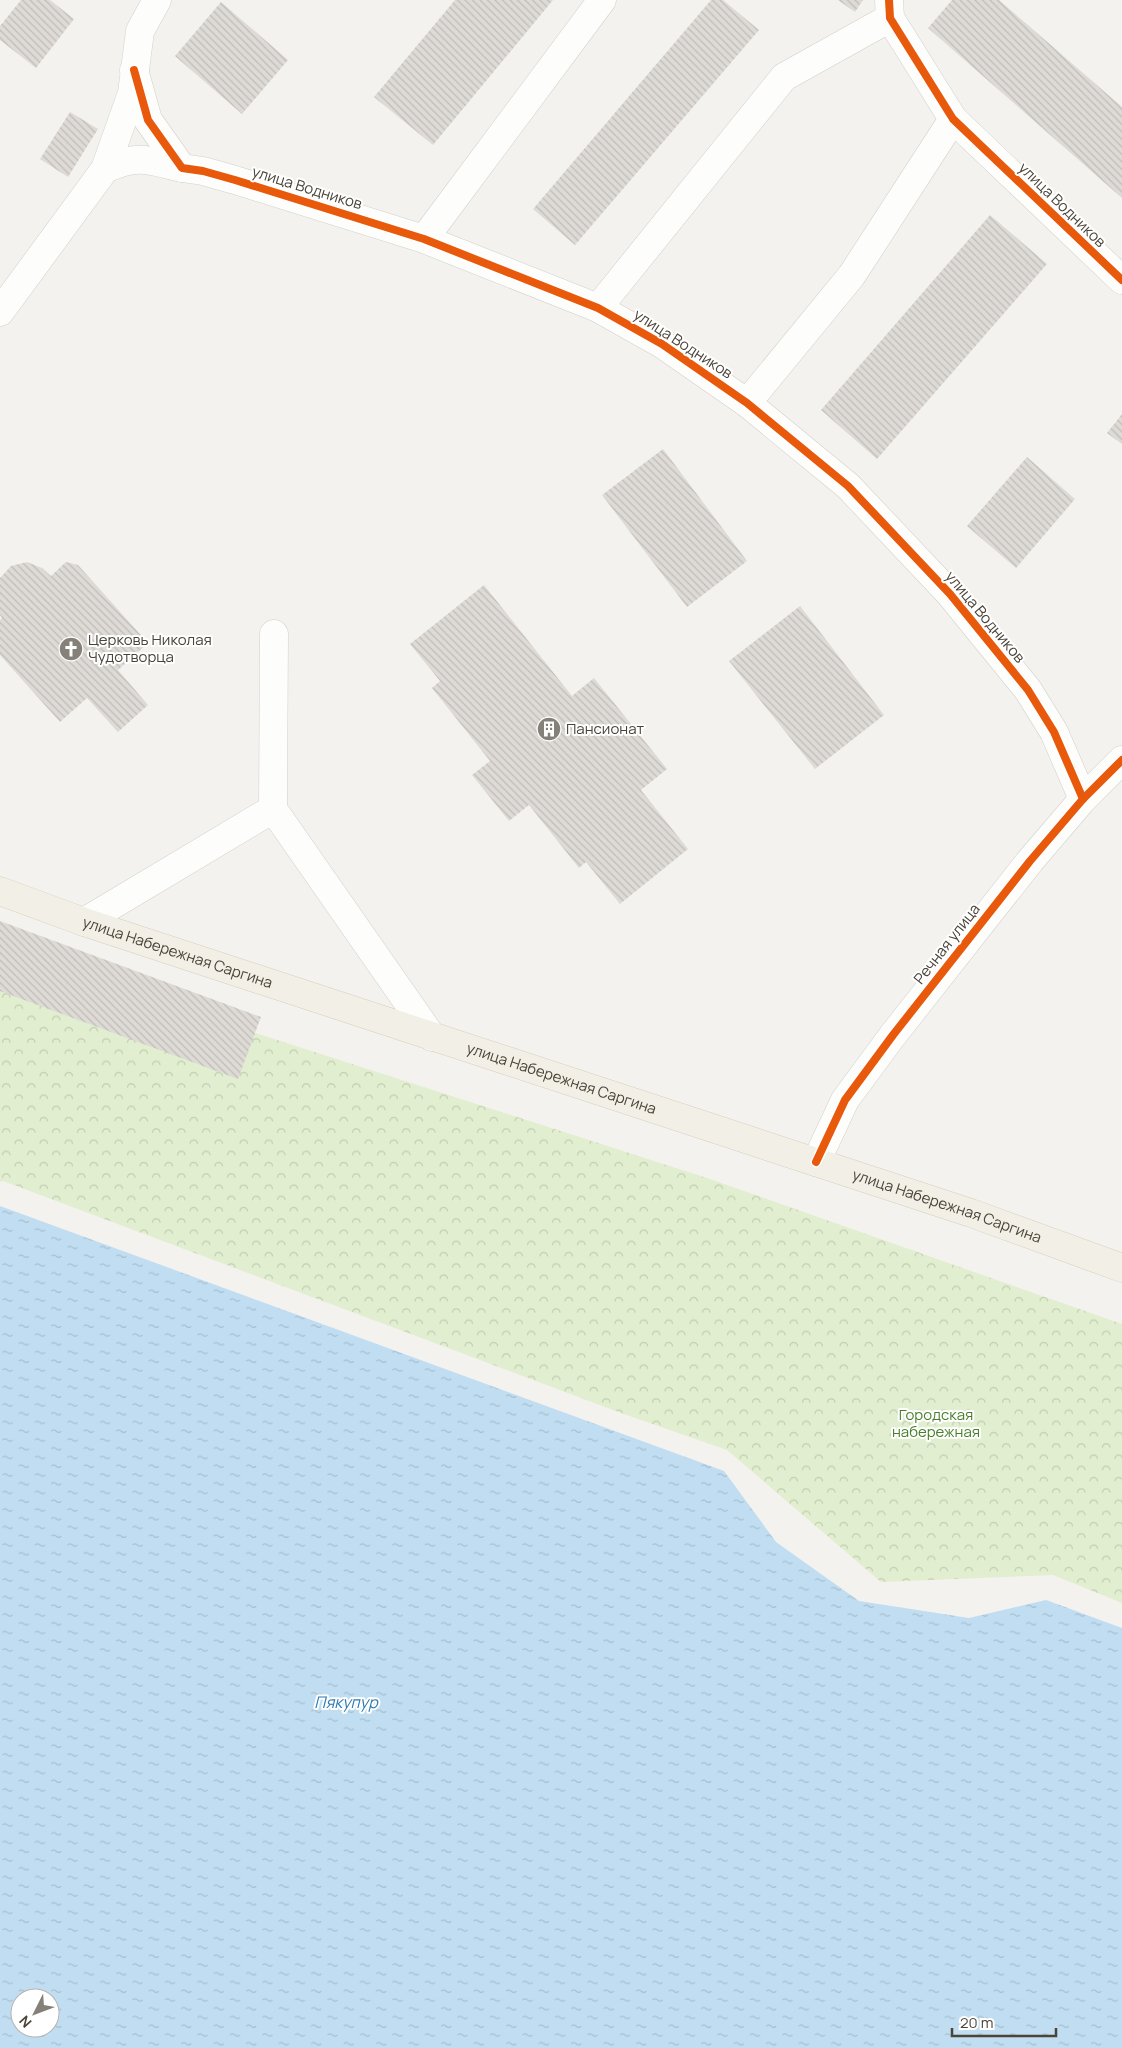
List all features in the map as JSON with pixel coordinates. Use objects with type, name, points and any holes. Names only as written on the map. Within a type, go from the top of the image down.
[{"type":"main road","name":"улица Набережная Саргина","points":[[0,891],[84,922],[971,1213],[1122,1268]]},
{"type":"street","points":[[0,312],[105,169],[132,93],[140,31],[157,0]]},
{"type":"street","points":[[424,239],[602,0]]},
{"type":"street","points":[[598,308],[784,77],[889,9]]},
{"type":"street","name":"улица Водников","points":[[889,9],[953,119],[1122,280]]},
{"type":"street","points":[[134,70],[148,120],[182,168]]},
{"type":"street","points":[[747,404],[852,275],[953,119]]},
{"type":"street","name":"улица Водников","points":[[105,169],[121,162],[142,158],[203,171],[424,239],[598,308],[662,344],[747,404],[848,486],[950,594],[1028,690],[1054,732],[1083,799]]},
{"type":"street","points":[[274,634],[274,809],[432,1036]]},
{"type":"street","name":"Речная улица","points":[[816,1162],[845,1100],[893,1035],[1030,861],[1083,799],[1122,760]]},
{"type":"street","points":[[84,922],[274,809]]},
{"type":"green space","name":"Городская набережная","points":[[0,951],[707,1178],[1122,1324],[1122,1603],[1053,1575],[881,1582],[727,1450],[621,1413],[3,1181],[0,1182]]},
{"type":"water","name":"Пякупур","points":[[0,1206],[724,1471],[776,1542],[859,1601],[969,1618],[1046,1600],[1122,1628],[1122,2048],[0,2048]]},
{"type":"building","points":[[21,0],[50,0],[74,19],[36,68],[0,40],[0,26]]},
{"type":"building","points":[[455,0],[553,0],[433,145],[374,97]]},
{"type":"building","points":[[711,0],[723,0],[759,30],[575,245],[533,209]]},
{"type":"building","points":[[838,0],[863,0],[855,12]]},
{"type":"building","points":[[952,0],[999,0],[1122,107],[1122,198],[928,28]]},
{"type":"building","points":[[221,2],[288,60],[242,114],[175,56]]},
{"type":"building","points":[[70,112],[98,129],[68,177],[40,159]]},
{"type":"building","points":[[990,215],[1047,264],[877,459],[821,410]]},
{"type":"building","points":[[1122,414],[1122,444],[1107,433]]},
{"type":"building","points":[[663,449],[747,561],[687,607],[602,495]]},
{"type":"building","points":[[1027,457],[1075,499],[1016,568],[967,526]]},
{"type":"building","name":"Церковь Николая Чудотворца","points":[[27,562],[42,568],[51,576],[66,562],[78,565],[148,643],[118,670],[148,705],[118,732],[87,698],[60,722],[0,655],[0,620],[2,618],[0,615],[0,578],[11,566]]},
{"type":"building","name":"Пансионат","points":[[484,585],[572,696],[594,678],[667,769],[641,790],[688,849],[620,904],[586,862],[579,868],[529,805],[509,821],[472,775],[490,761],[432,688],[440,681],[410,644]]},
{"type":"building","points":[[800,606],[884,715],[815,769],[729,661]]},
{"type":"building","points":[[0,921],[261,1017],[238,1079],[0,991]]},
{"type":"cycle path","points":[[889,0],[890,18],[953,119],[1122,280]]},
{"type":"cycle path","points":[[134,70],[148,120],[182,168],[203,171],[235,180],[424,239],[598,308],[662,344],[747,403],[848,486],[950,594],[1028,690],[1054,732],[1083,799]]},
{"type":"cycle path","points":[[816,1162],[845,1100],[893,1035],[1030,861],[1083,799],[1122,760]]},
{"type":"place","name":"Церковь Николая Чудотворца","points":[[71,649]]},
{"type":"place","name":"Пансионат","points":[[549,729]]}]
